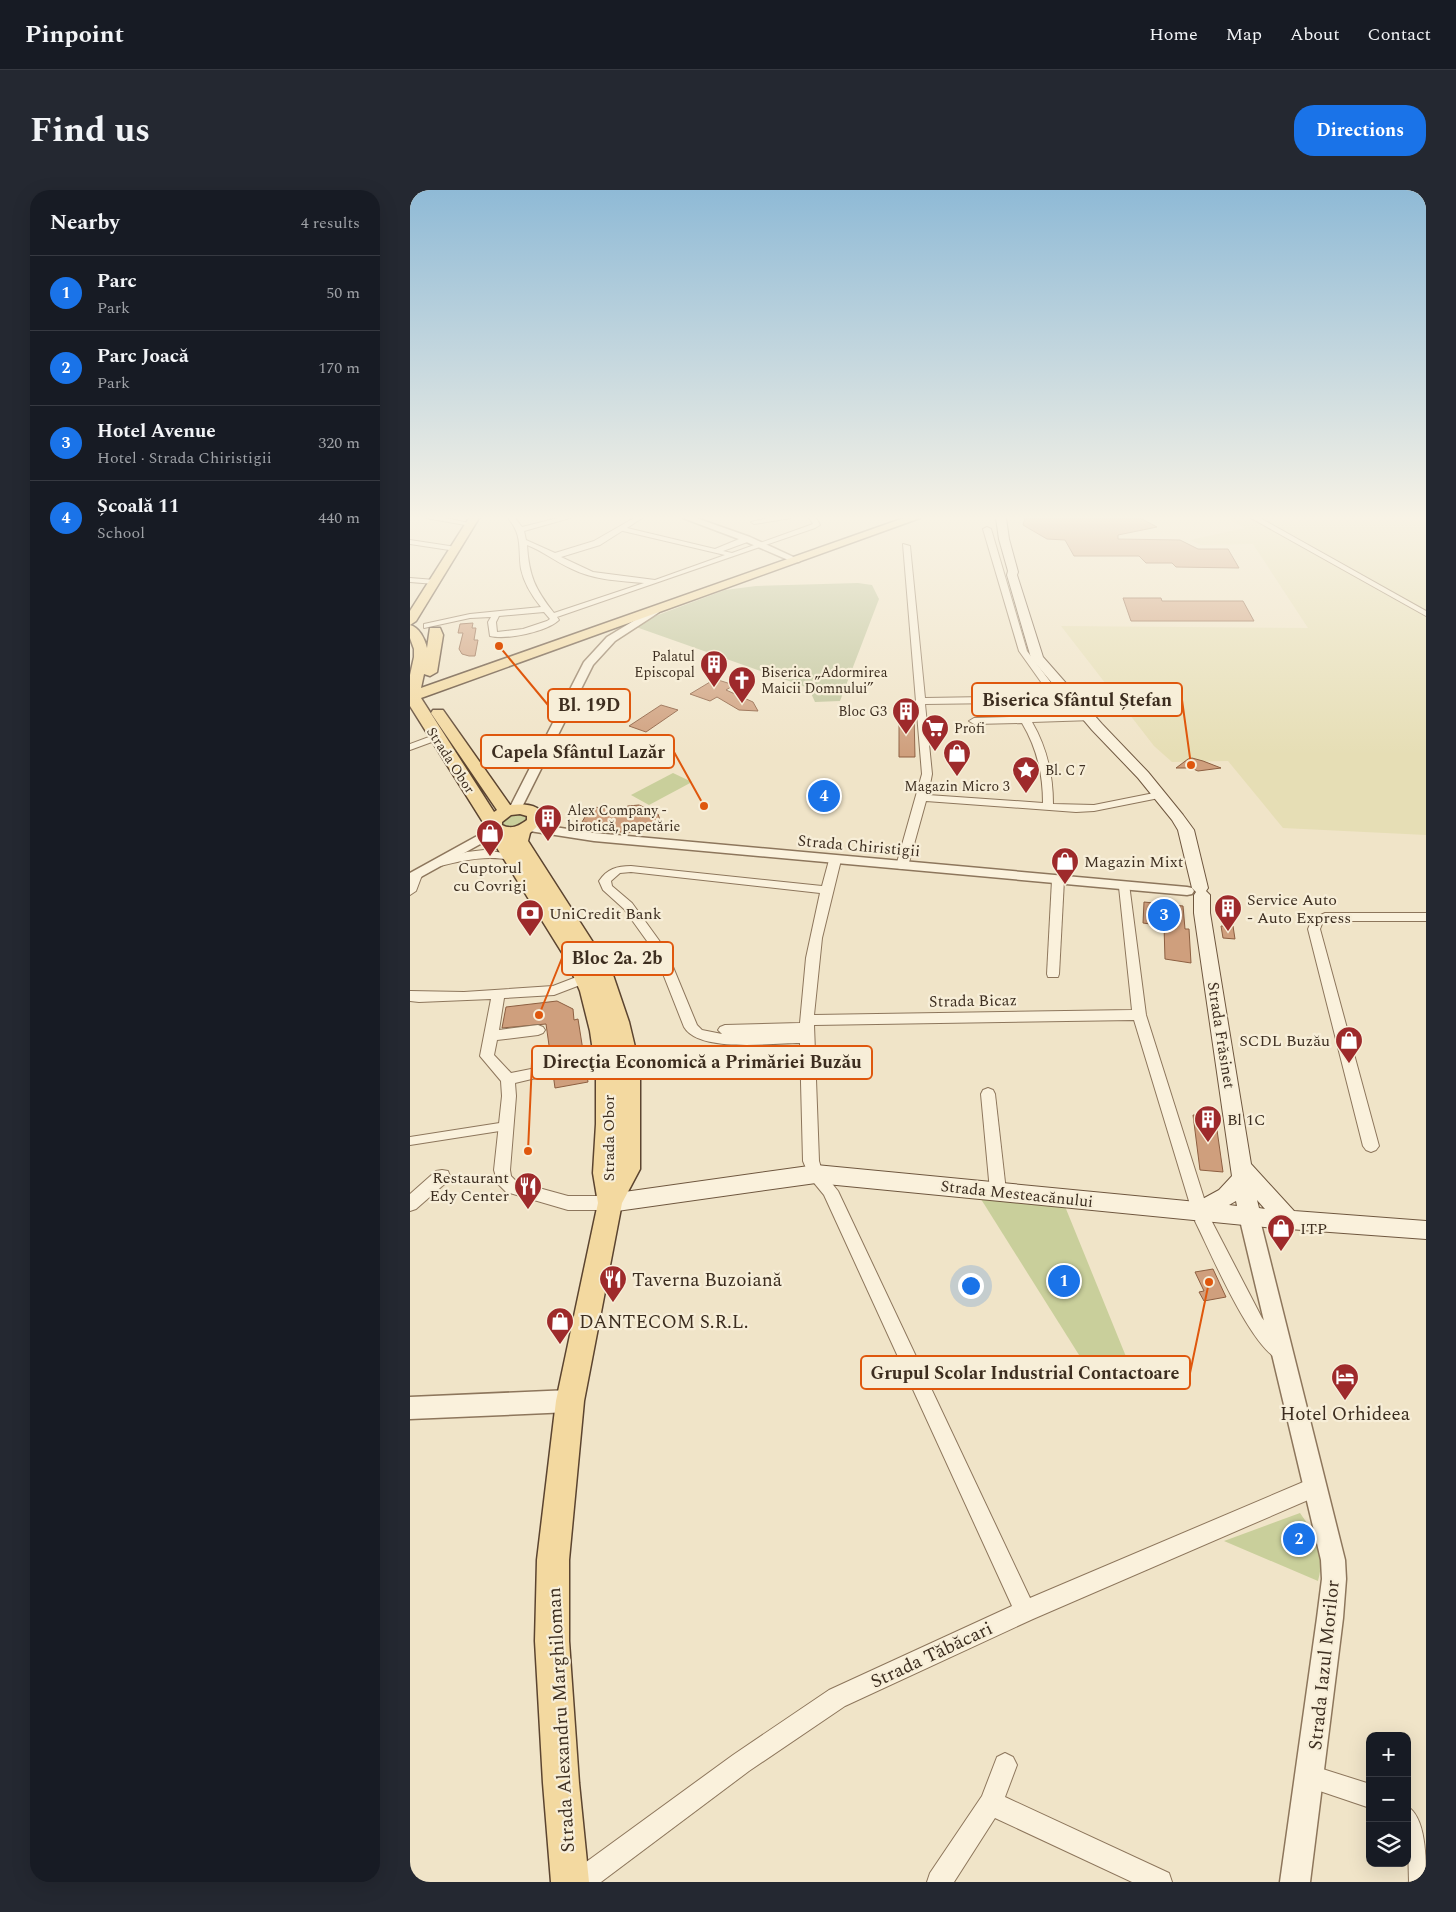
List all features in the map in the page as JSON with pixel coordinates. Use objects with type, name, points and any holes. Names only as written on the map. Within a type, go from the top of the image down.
[{"type":"main road","points":[[411,628],[427,597]]},
{"type":"main road","points":[[431,716],[449,692],[472,672],[685,597]]},
{"type":"main road","points":[[411,690],[428,687],[692,597]]},
{"type":"main road","name":"Strada Frăsinet","points":[[1018,597],[1037,658],[1159,795],[1186,830],[1195,865],[1195,895],[1244,1174],[1249,1216]]},
{"type":"main road","points":[[411,628],[431,629],[436,636],[425,664],[411,690]]},
{"type":"main road","points":[[411,628],[421,649],[425,664],[431,716]]},
{"type":"main road","points":[[425,664],[472,672]]},
{"type":"main road","points":[[411,690],[431,716]]},
{"type":"main road","points":[[410,711],[431,716]]},
{"type":"main road","name":"Strada Obor","points":[[431,716],[511,810],[525,809],[535,814],[535,821],[525,829],[520,841],[523,849],[556,897],[594,976],[607,1072],[608,1124],[606,1173],[610,1203]]},
{"type":"main road","name":"Strada Obor","points":[[431,716],[437,738],[497,828],[506,848],[576,959],[594,976]]},
{"type":"main road","points":[[511,810],[497,817],[497,828],[510,832],[525,829]]},
{"type":"main road","name":"Strada Mesteacănului","points":[[610,1203],[816,1174],[998,1191],[1202,1216],[1249,1216],[1426,1230]]},
{"type":"main road","points":[[1202,1216],[1227,1196],[1244,1174],[1275,1204],[1288,1220]]},
{"type":"main road","name":"Strada Alexandru Marghiloman","points":[[570,1882],[561,1783],[552,1632],[552,1560],[570,1401],[610,1203]]},
{"type":"street","points":[[496,614],[492,622],[493,634],[496,635],[506,635],[553,622],[555,620],[538,597]]},
{"type":"street","points":[[552,616],[614,597]]},
{"type":"street","points":[[902,866],[927,774],[912,597]]},
{"type":"street","points":[[1007,597],[1023,651],[1058,699]]},
{"type":"street","points":[[1395,597],[1426,614]]},
{"type":"street","points":[[431,629],[450,621],[470,616],[546,609]]},
{"type":"street","points":[[511,810],[588,664],[611,639],[655,611]]},
{"type":"street","points":[[921,701],[1073,699]]},
{"type":"street","points":[[974,721],[1090,718]]},
{"type":"street","points":[[1026,721],[1037,738],[1048,782],[1048,807]]},
{"type":"street","points":[[410,748],[437,738]]},
{"type":"street","points":[[922,798],[1076,809],[1094,808],[1159,795]]},
{"type":"street","points":[[410,891],[413,877],[497,828]]},
{"type":"street","name":"Strada Chiristigii","points":[[525,829],[1195,895]]},
{"type":"street","points":[[436,864],[478,853],[497,853],[512,857]]},
{"type":"street","points":[[835,860],[815,936],[807,1028],[811,1161],[816,1174],[830,1191],[1025,1611]]},
{"type":"street","points":[[807,1028],[716,1039],[702,1035],[691,1027],[660,950],[628,906],[607,888],[605,881],[608,874],[618,869],[631,869],[826,890]]},
{"type":"street","points":[[1053,974],[1058,880]]},
{"type":"street","points":[[1125,887],[1139,1015],[1202,1216],[1256,1324],[1284,1356]]},
{"type":"street","points":[[1371,1146],[1314,929],[1316,922],[1325,917],[1426,917]]},
{"type":"street","points":[[410,996],[498,995],[554,990],[660,950]]},
{"type":"street","points":[[498,995],[488,1056],[508,1079],[509,1096],[502,1170],[504,1179],[512,1187],[568,1203],[610,1203]]},
{"type":"street","name":"Strada Bicaz","points":[[807,1028],[1139,1015]]},
{"type":"street","points":[[491,1036],[538,1030]]},
{"type":"street","points":[[508,1079],[531,1074]]},
{"type":"street","points":[[988,1094],[998,1191]]},
{"type":"street","points":[[410,1141],[506,1126]]},
{"type":"street","points":[[411,1201],[442,1176]]},
{"type":"street","name":"Strada Iazul Morilor","points":[[1249,1216],[1330,1546],[1334,1579],[1295,1882]]},
{"type":"street","points":[[410,1408],[570,1401]]},
{"type":"street","name":"Strada Tăbăcari","points":[[580,1882],[741,1763],[837,1698],[1025,1611],[1315,1487]]},
{"type":"street","points":[[939,1882],[991,1803],[1005,1765]]},
{"type":"street","points":[[1310,1777],[1366,1795]]},
{"type":"street","points":[[991,1803],[1160,1882]]},
{"type":"street","points":[[1410,1822],[1416,1831],[1422,1848],[1421,1882]]},
{"type":"shaded area","points":[[1288,597],[1426,597],[1426,835],[1283,828],[1228,761],[1172,762],[1154,746],[1061,626],[1308,628]]},
{"type":"green space","points":[[706,597],[878,597],[879,599],[840,701],[815,702],[810,691],[803,686],[636,627],[650,618]]},
{"type":"green space","points":[[673,773],[692,782],[649,805],[631,795]]},
{"type":"green space","points":[[526,811],[531,822],[505,830],[498,820],[501,817]]},
{"type":"green space","points":[[979,1196],[1064,1204],[1127,1359],[1125,1370],[1108,1377],[1091,1374]]},
{"type":"green space","points":[[1300,1513],[1312,1530],[1321,1552],[1318,1581],[1224,1541]]},
{"type":"building","points":[[1123,598],[1161,598],[1162,601],[1243,601],[1254,621],[1131,621]]},
{"type":"building","points":[[473,623],[472,628],[476,628],[474,640],[478,640],[475,656],[469,656],[462,654],[459,649],[463,633],[458,633],[460,624]]},
{"type":"building","points":[[715,679],[734,685],[726,690],[753,702],[758,711],[739,710],[717,697],[710,701],[690,694]]},
{"type":"building","points":[[661,705],[678,710],[646,732],[629,726]]},
{"type":"building","name":"Bloc G3","points":[[899,713],[914,713],[915,757],[899,757]]},
{"type":"building","points":[[1192,758],[1221,768],[1198,771],[1191,768],[1176,768]]},
{"type":"building","points":[[639,805],[646,808],[646,811],[658,814],[660,820],[657,824],[641,828],[637,832],[623,833],[615,830],[612,824],[582,822],[591,807],[621,809]]},
{"type":"building","points":[[1144,902],[1183,906],[1185,929],[1189,929],[1191,963],[1165,959],[1164,926],[1143,923]]},
{"type":"building","name":"Service Auto - Auto Express","points":[[1221,926],[1233,926],[1235,939],[1223,938]]},
{"type":"building","points":[[557,1001],[573,1009],[574,1020],[578,1019],[588,1082],[555,1088],[546,1024],[502,1028],[506,1007]]},
{"type":"building","name":"Bl 1C","points":[[1193,1115],[1215,1116],[1223,1172],[1200,1170]]},
{"type":"building","points":[[1213,1269],[1226,1297],[1204,1301],[1199,1292],[1204,1291],[1195,1272]]},
{"type":"place","name":"Bl. 19D","points":[[499,646]]},
{"type":"place","name":"Palatul Episcopal","points":[[714,688]]},
{"type":"place","name":"Biserica „Adormirea Maicii Domnului”","points":[[742,704]]},
{"type":"place","name":"Bloc G3","points":[[906,735]]},
{"type":"place","name":"Profi","points":[[935,752]]},
{"type":"place","name":"Biserica Sfântul Ștefan","points":[[1191,765]]},
{"type":"place","name":"Magazin Micro 3","points":[[957,777]]},
{"type":"place","name":"Bl. C 7","points":[[1026,794]]},
{"type":"place","name":"Școală 11","points":[[824,796]]},
{"type":"place","name":"Capela Sfântul Lazăr","points":[[704,806]]},
{"type":"place","name":"Alex Company - birotică, papetărie","points":[[548,842]]},
{"type":"place","name":"Cuptorul cu Covrigi","points":[[490,857]]},
{"type":"place","name":"Magazin Mixt","points":[[1065,885]]},
{"type":"place","name":"Hotel Avenue","points":[[1164,915]]},
{"type":"place","name":"Service Auto - Auto Express","points":[[1228,932]]},
{"type":"place","name":"UniCredit Bank","points":[[530,937]]},
{"type":"place","name":"Bloc 2a. 2b","points":[[539,1015]]},
{"type":"place","name":"SCDL Buzău","points":[[1349,1064]]},
{"type":"place","name":"Bl 1C","points":[[1208,1143]]},
{"type":"place","name":"Direcţia Economică a Primăriei Buzău","points":[[528,1151]]},
{"type":"place","name":"Restaurant Edy Center","points":[[528,1210]]},
{"type":"place","name":"ITP","points":[[1281,1252]]},
{"type":"place","name":"Parc","points":[[1064,1281]]},
{"type":"place","name":"Grupul Scolar Industrial Contactoare","points":[[1209,1282]]},
{"type":"place","name":"Taverna Buzoiană","points":[[613,1303]]},
{"type":"place","name":"DANTECOM S.R.L.","points":[[560,1345]]},
{"type":"place","name":"Hotel Orhideea","points":[[1345,1401]]},
{"type":"place","name":"Parc Joacă","points":[[1299,1539]]}]
